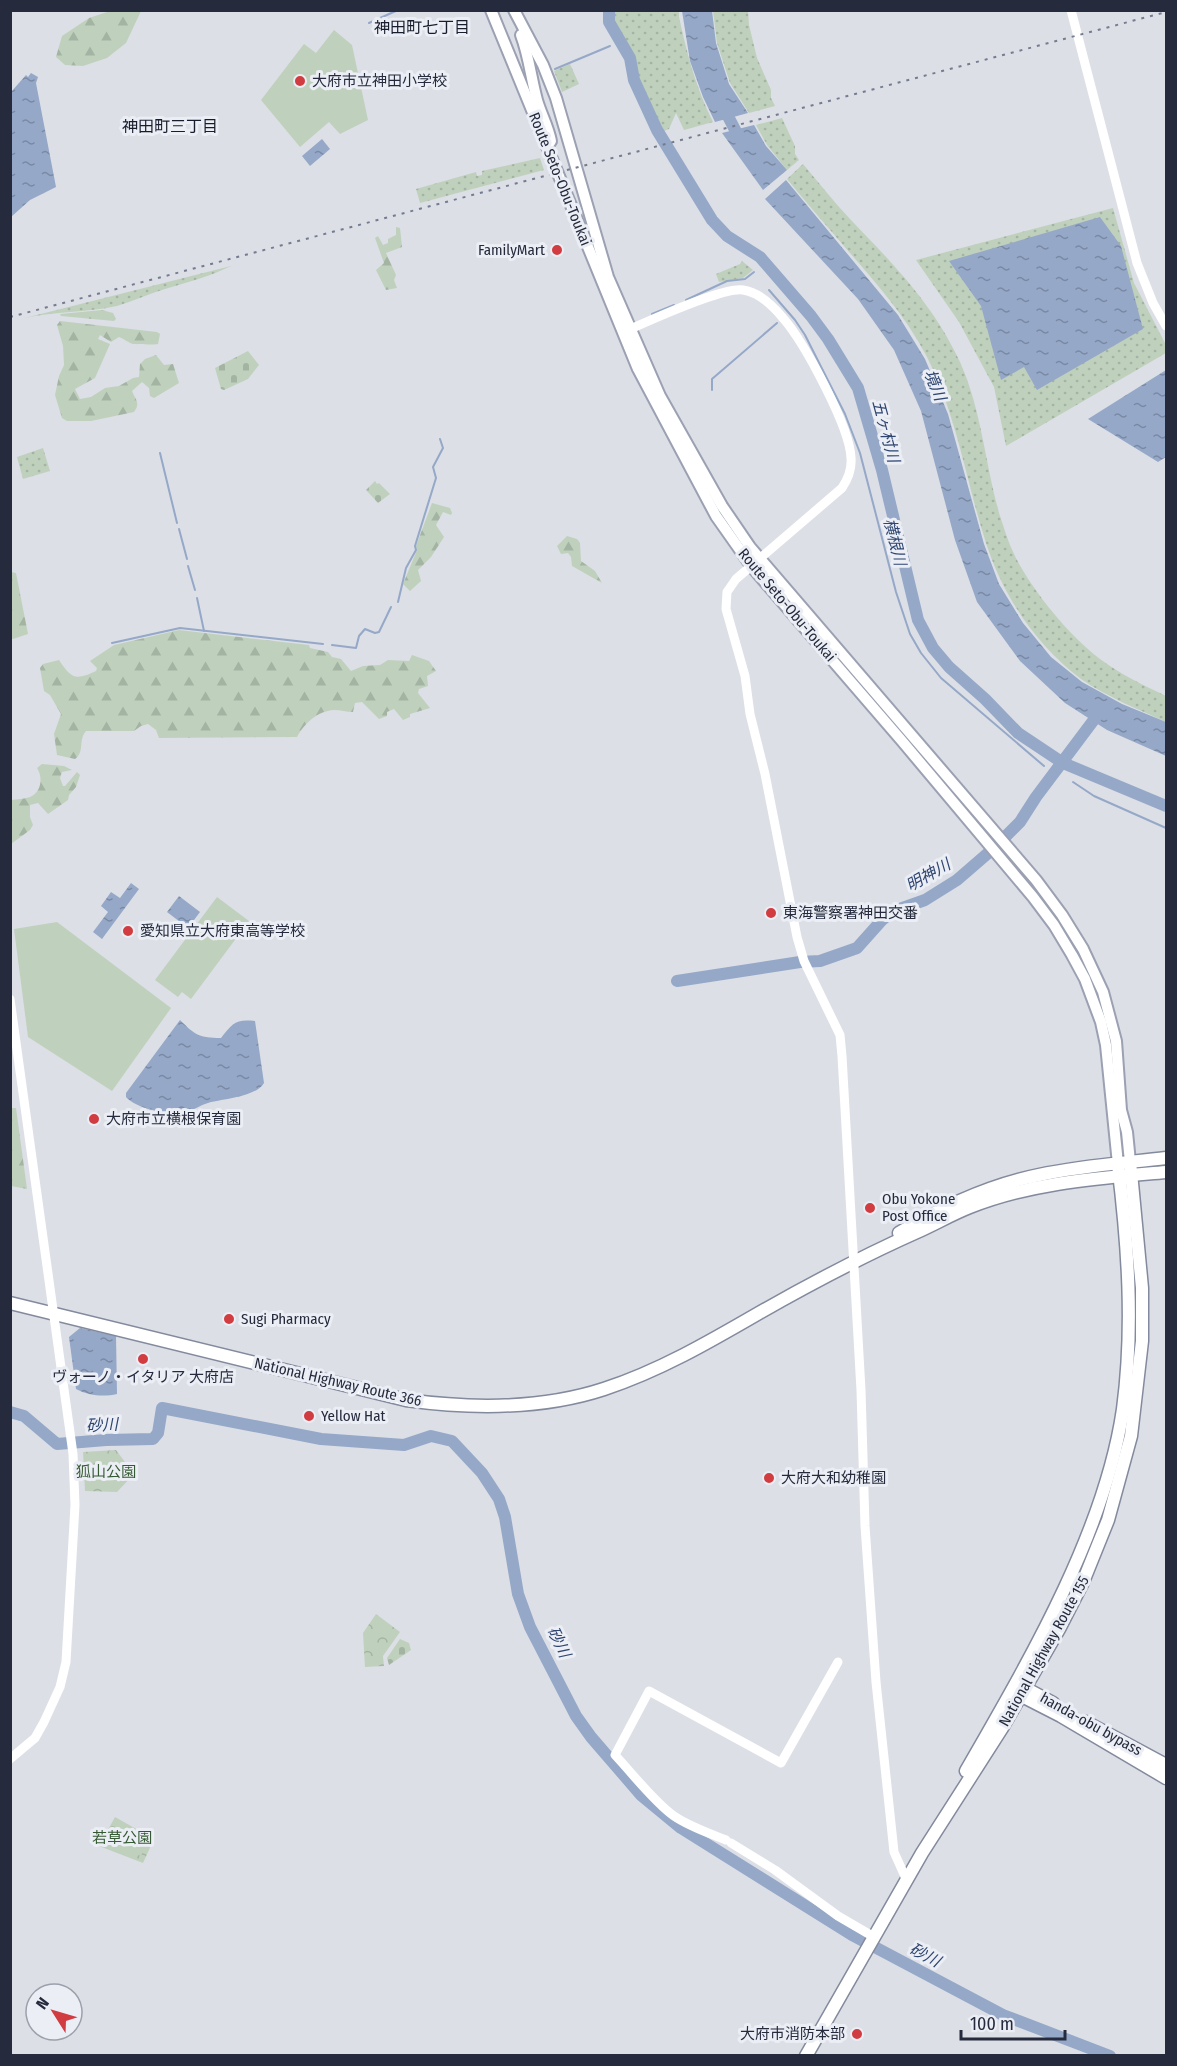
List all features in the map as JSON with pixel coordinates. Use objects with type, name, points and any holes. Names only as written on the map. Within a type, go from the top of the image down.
[{"type":"highway","points":[[1125,1169],[1167,1158]]},
{"type":"highway","name":"National Highway Route 366","points":[[10,1303],[406,1400],[471,1406],[510,1406],[553,1401],[603,1389],[683,1356],[855,1261],[981,1203],[1040,1186],[1125,1169]]},
{"type":"highway","points":[[1125,1169],[1167,1172]]},
{"type":"highway","name":"National Highway Route 155","points":[[806,2055],[938,1828],[945,1808],[1069,1610],[1098,1548],[1131,1436],[1142,1341],[1142,1288],[1125,1169]]},
{"type":"highway","name":"handa-obu bypass","points":[[1019,1690],[1167,1765]]},
{"type":"highway","name":"handa-obu bypass","points":[[1019,1690],[1167,1778]]},
{"type":"main road","name":"Route Seto-Obu-Toukai","points":[[491,10],[627,331],[660,396],[722,506],[761,559],[1036,880],[1083,949],[1103,992],[1116,1041],[1121,1110],[1127,1132],[1125,1169]]},
{"type":"main road","points":[[509,10],[527,52],[537,99],[549,129],[551,141],[547,146]]},
{"type":"main road","name":"Route Seto-Obu-Toukai","points":[[514,10],[543,65],[556,98],[608,277],[647,390],[716,516],[752,567],[978,831],[1054,925],[1085,979],[1096,1007],[1106,1045],[1125,1169]]},
{"type":"street","points":[[1071,10],[1137,263],[1153,303],[1167,326]]},
{"type":"street","points":[[627,331],[735,289],[745,290],[762,298],[791,328],[812,363],[841,423],[851,456],[848,479],[834,496],[732,584],[727,592],[726,609],[745,676],[750,714],[765,774],[797,937],[809,972],[840,1035],[846,1097],[865,1526],[876,1682],[894,1852],[907,1881]]},
{"type":"street","points":[[10,999],[52,1313],[71,1435],[75,1505],[66,1662],[60,1687],[35,1738],[10,1759]]},
{"type":"street","points":[[838,1662],[781,1764],[649,1691],[615,1755],[660,1805],[673,1816],[729,1842],[775,1870],[838,1916],[874,1937]]},
{"type":"green space","points":[[110,11],[141,11],[126,43],[107,58],[83,66],[65,65],[56,57],[62,36],[89,18]]},
{"type":"green space","points":[[612,11],[679,11],[693,71],[713,122],[684,130],[676,113],[669,129],[664,131],[636,79],[633,57],[612,21]]},
{"type":"green space","points":[[713,11],[748,11],[757,58],[771,90],[771,98],[775,106],[749,113],[730,83],[717,43]]},
{"type":"green space","points":[[334,30],[352,45],[368,120],[340,134],[329,122],[300,147],[261,100],[304,44],[316,53]]},
{"type":"green space","points":[[570,64],[579,84],[562,92],[554,71]]},
{"type":"green space","points":[[782,118],[799,160],[787,170],[767,145],[756,125]]},
{"type":"green space","points":[[540,158],[544,170],[420,203],[416,189],[476,172],[477,176],[482,175],[482,171]]},
{"type":"green space","points":[[803,164],[911,286],[925,303],[949,341],[960,362],[973,400],[1000,516],[1014,554],[1030,582],[1063,625],[1088,649],[1116,670],[1166,696],[1166,722],[1112,697],[1081,679],[1050,651],[1023,618],[993,563],[954,425],[927,357],[917,339],[882,291],[787,179]]},
{"type":"green space","points":[[1113,208],[1134,283],[1166,345],[1166,353],[1006,446],[994,387],[959,322],[916,260]]},
{"type":"green space","points":[[396,227],[400,228],[402,247],[386,253],[396,275],[394,280],[397,288],[386,290],[376,270],[384,263],[375,238],[378,236],[383,245],[388,243],[388,239],[396,235]]},
{"type":"green space","points":[[742,261],[753,270],[743,278],[719,282],[716,274]]},
{"type":"green space","points":[[231,266],[117,306],[25,318]]},
{"type":"green space","points":[[102,310],[113,313],[116,319],[114,321],[61,316],[60,314]]},
{"type":"green space","points":[[60,321],[160,334],[158,344],[133,344],[119,337],[111,342],[100,335],[98,339],[110,344],[95,378],[75,389],[80,399],[91,397],[105,388],[119,386],[139,377],[140,364],[145,359],[156,355],[164,365],[173,364],[179,383],[154,398],[150,396],[149,388],[142,382],[132,391],[137,404],[134,412],[91,421],[67,421],[62,418],[55,395],[64,365],[63,346],[57,325]]},
{"type":"green space","points":[[248,351],[259,365],[248,379],[224,390],[221,389],[215,368]]},
{"type":"green space","points":[[43,448],[50,471],[23,479],[17,457]]},
{"type":"green space","points":[[375,481],[390,494],[378,503],[366,490]]},
{"type":"green space","points":[[432,503],[450,508],[452,513],[451,515],[443,512],[436,525],[444,537],[431,557],[418,570],[421,581],[410,591],[403,584]]},
{"type":"green space","points":[[567,536],[577,539],[580,543],[581,561],[595,571],[602,583],[572,566],[568,553],[561,554],[557,546]]},
{"type":"green space","points":[[11,572],[16,573],[28,634],[13,639],[10,637]]},
{"type":"green space","points":[[179,630],[309,645],[310,648],[328,652],[332,657],[341,659],[351,671],[363,666],[380,665],[388,660],[409,661],[412,655],[429,661],[436,671],[427,676],[428,686],[419,689],[418,693],[430,708],[410,714],[410,717],[403,720],[394,709],[387,712],[387,716],[379,719],[362,702],[355,703],[353,712],[334,710],[322,713],[307,723],[297,737],[159,738],[156,730],[148,724],[134,731],[86,731],[82,738],[80,753],[75,759],[57,755],[54,734],[61,714],[50,695],[44,691],[40,668],[43,664],[59,660],[70,674],[83,676],[96,671],[97,668],[90,661],[114,645]]},
{"type":"green space","points":[[42,764],[64,766],[72,770],[62,772],[60,778],[63,786],[77,772],[80,775],[76,787],[68,800],[48,814],[38,803],[30,805],[33,825],[30,830],[11,844],[11,800],[30,797],[37,792],[41,780],[37,768]]},
{"type":"green space","points":[[217,897],[249,921],[191,999],[182,992],[178,997],[155,980]]},
{"type":"green space","points":[[57,922],[171,1008],[112,1091],[28,1037],[14,929]]},
{"type":"green space","points":[[11,1108],[16,1108],[27,1189],[11,1186]]},
{"type":"green space","name":"狐山公園","points":[[116,1450],[134,1474],[117,1492],[85,1491],[83,1452]]},
{"type":"green space","points":[[376,1614],[400,1632],[383,1656],[384,1666],[365,1667],[363,1633]]},
{"type":"green space","points":[[400,1639],[409,1643],[411,1650],[389,1665],[387,1658]]},
{"type":"green space","name":"若草公園","points":[[115,1817],[154,1839],[143,1863],[99,1846]]},
{"type":"green space","points":[[136,1833],[148,1839],[141,1856],[127,1851]]},
{"type":"water","points":[[682,11],[712,11],[716,43],[729,84],[748,113],[715,122],[690,61]]},
{"type":"water","points":[[31,73],[38,77],[36,83],[56,187],[30,200],[11,217],[11,92],[26,75],[28,77]]},
{"type":"water","points":[[754,125],[766,146],[787,170],[763,190],[722,133]]},
{"type":"water","points":[[322,139],[330,149],[310,166],[302,156]]},
{"type":"water","points":[[786,180],[898,315],[925,359],[948,414],[984,544],[999,584],[1023,623],[1051,657],[1082,682],[1122,704],[1166,722],[1166,756],[1107,730],[1065,703],[1020,661],[977,602],[955,540],[921,411],[894,350],[858,299],[765,199]]},
{"type":"water","points":[[1100,217],[1121,246],[1143,329],[1037,390],[1024,367],[1001,380],[981,306],[949,261]]},
{"type":"water","points":[[1166,370],[1166,457],[1158,462],[1088,419]]},
{"type":"water","points":[[131,883],[139,889],[102,939],[93,932],[108,912],[101,906],[111,892],[120,898]]},
{"type":"water","points":[[179,896],[200,912],[188,928],[167,912]]},
{"type":"water","points":[[180,1020],[198,1035],[221,1038],[235,1023],[255,1021],[264,1083],[260,1088],[238,1097],[208,1103],[182,1113],[150,1110],[131,1101],[126,1097],[126,1093]]},
{"type":"water","points":[[80,1328],[116,1336],[117,1394],[96,1395],[76,1389],[69,1337]]},
{"type":"waterway","points":[[369,23],[398,10]]},
{"type":"waterway","name":"五ヶ村川","points":[[609,10],[609,22],[630,58],[634,80],[657,130],[712,220],[727,236],[760,257],[811,316],[858,388],[882,470],[918,620],[933,648],[949,667],[1018,733],[1063,763],[1166,806]]},
{"type":"waterway","points":[[555,69],[610,46]]},
{"type":"waterway","name":"境川","points":[[721,103],[742,143]]},
{"type":"waterway","name":"横根川","points":[[686,300],[727,281],[745,279],[754,272]]},
{"type":"waterway","name":"横根川","points":[[769,290],[805,335],[845,414],[860,453],[896,592],[910,634],[921,653],[941,678],[1044,766]]},
{"type":"waterway","name":"横根川","points":[[652,314],[674,305]]},
{"type":"waterway","points":[[712,390],[712,379],[777,323]]},
{"type":"waterway","points":[[398,602],[406,568],[416,550],[415,546],[436,478],[433,467],[443,448],[440,439]]},
{"type":"waterway","points":[[160,453],[177,523]]},
{"type":"waterway","points":[[179,529],[187,559]]},
{"type":"waterway","points":[[188,566],[195,590]]},
{"type":"waterway","points":[[197,598],[204,631]]},
{"type":"waterway","points":[[332,645],[356,648],[359,636],[365,629],[375,633],[379,632],[391,607]]},
{"type":"waterway","points":[[112,643],[180,628],[323,644]]},
{"type":"waterway","name":"明神川","points":[[677,981],[820,961],[857,948],[882,920],[894,911],[925,900],[957,880],[994,848],[1020,822],[1102,709]]},
{"type":"waterway","name":"横根川","points":[[1073,782],[1094,796],[1166,828]]},
{"type":"waterway","name":"砂川","points":[[10,1412],[24,1416],[57,1444],[153,1439],[158,1433],[162,1408],[321,1439],[404,1445],[431,1436],[452,1441],[482,1473],[499,1499],[505,1517],[518,1594],[530,1627],[576,1716],[641,1795],[681,1828],[852,1935],[1003,2015],[1110,2056]]},
{"type":"railway","points":[[10,317],[1166,12]]},
{"type":"place","name":"大府市立神田小学校","points":[[300,81]]},
{"type":"place","name":"FamilyMart","points":[[557,250]]},
{"type":"place","name":"東海警察署神田交番","points":[[771,913]]},
{"type":"place","name":"愛知県立大府東高等学校","points":[[128,931]]},
{"type":"place","name":"大府市立横根保育園","points":[[94,1119]]},
{"type":"place","name":"Obu Yokone Post Office","points":[[870,1208]]},
{"type":"place","name":"Sugi Pharmacy","points":[[229,1319]]},
{"type":"place","name":"ヴォーノ・イタリア 大府店","points":[[143,1359]]},
{"type":"place","name":"Yellow Hat","points":[[309,1416]]},
{"type":"place","name":"大府大和幼稚園","points":[[769,1478]]},
{"type":"place","name":"大府市消防本部","points":[[857,2034]]},
{"type":"district","name":"神田町七丁目","points":[[422,27]]},
{"type":"district","name":"神田町三丁目","points":[[170,126]]}]
